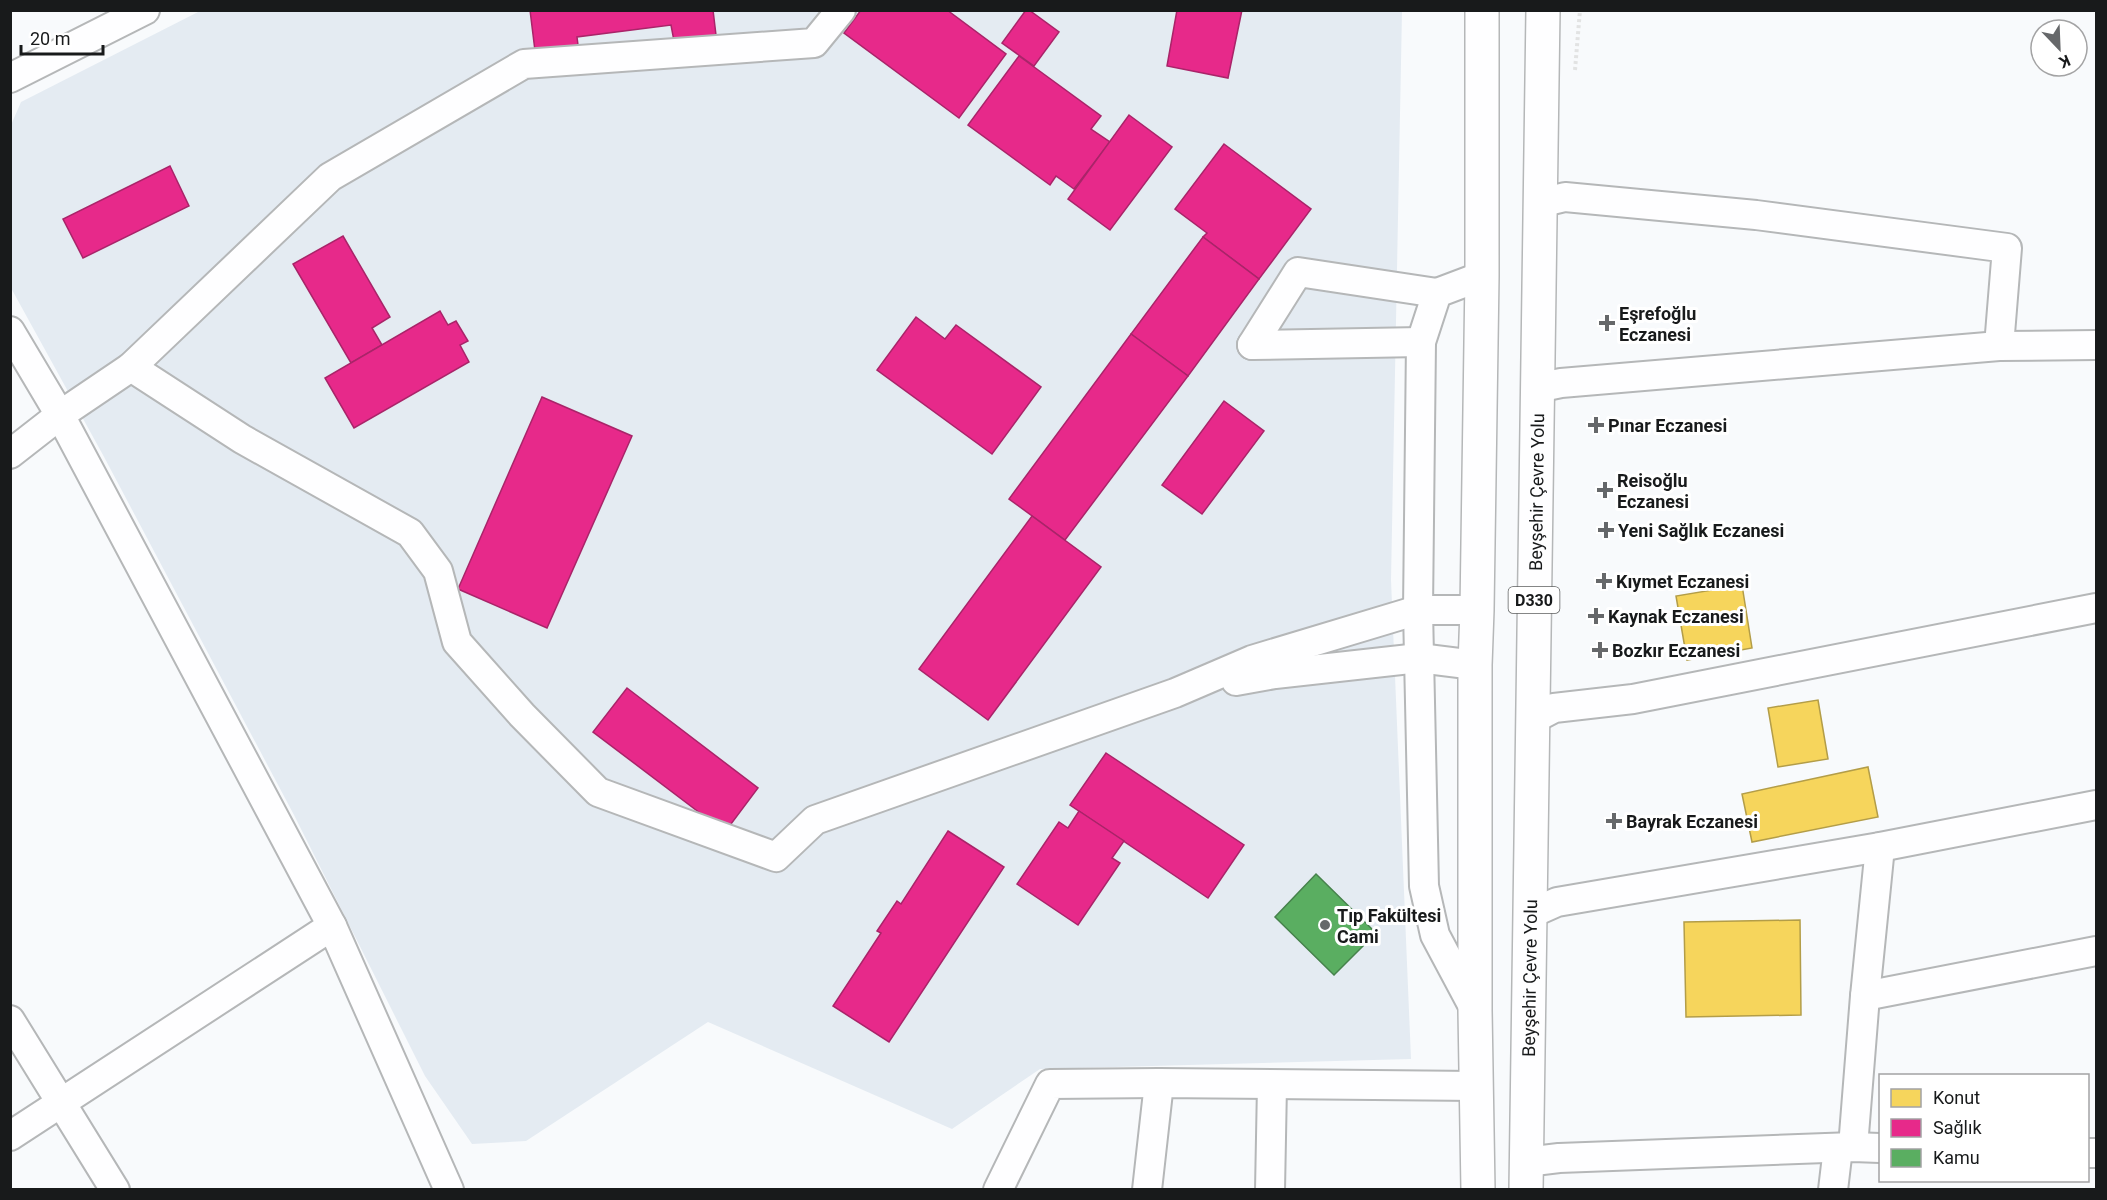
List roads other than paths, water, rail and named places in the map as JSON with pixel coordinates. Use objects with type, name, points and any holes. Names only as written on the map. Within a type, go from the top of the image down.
[{"type":"highway","points":[[1478,1190],[1474,1011],[1475,665],[1482,276],[1482,10]]},
{"type":"highway","name":"Beyşehir Çevre Yolu","points":[[1526,1175],[1543,10]]},
{"type":"street","points":[[10,78],[145,10]]},
{"type":"street","points":[[10,454],[60,415],[131,367],[330,177],[524,64],[814,43],[841,10]]},
{"type":"street","points":[[1540,203],[1565,197],[1756,215],[2007,248],[1998,346]]},
{"type":"street","points":[[1421,342],[1252,345],[1298,272],[1437,294],[1482,276]]},
{"type":"street","points":[[1437,294],[1421,342],[1418,610],[1424,886],[1435,935],[1474,1011]]},
{"type":"street","points":[[10,331],[60,415],[332,926],[450,1190]]},
{"type":"street","points":[[1538,388],[1561,384],[1998,346],[2097,345]]},
{"type":"street","points":[[131,367],[242,439],[410,534],[438,572],[457,642],[522,715],[598,792],[776,857],[815,820],[1175,693],[1252,660],[1418,610],[1477,609]]},
{"type":"street","points":[[1533,719],[1554,708],[1633,699],[2097,608]]},
{"type":"street","points":[[1175,693],[1275,674],[1419,657],[1475,665]]},
{"type":"street","points":[[1530,914],[1557,902],[1880,847],[2097,805]]},
{"type":"street","points":[[1833,1190],[1845,1148],[1880,847]]},
{"type":"street","points":[[10,1136],[332,926]]},
{"type":"street","points":[[1864,996],[2097,951]]},
{"type":"street","points":[[10,1020],[115,1190]]},
{"type":"street","points":[[1147,1190],[1159,1083]]},
{"type":"street","points":[[998,1190],[1050,1084],[1476,1086]]},
{"type":"street","points":[[1270,1190],[1272,1085]]},
{"type":"street","points":[[1526,1175],[1559,1158],[1879,1148]]},
{"type":"place","name":"Eşrefoğlu Eczanesi","points":[[1607,323]]},
{"type":"place","name":"Pınar Eczanesi","points":[[1596,425]]},
{"type":"place","name":"Reisoğlu Eczanesi","points":[[1605,490]]},
{"type":"place","name":"Yeni Sağlık Eczanesi","points":[[1606,530]]},
{"type":"place","name":"Kıymet Eczanesi","points":[[1604,581]]},
{"type":"place","name":"Kaynak Eczanesi","points":[[1596,616]]},
{"type":"place","name":"Bozkır Eczanesi","points":[[1600,650]]},
{"type":"place","name":"Bayrak Eczanesi","points":[[1614,821]]},
{"type":"place","name":"Tıp Fakültesi Cami","points":[[1325,925]]}]
